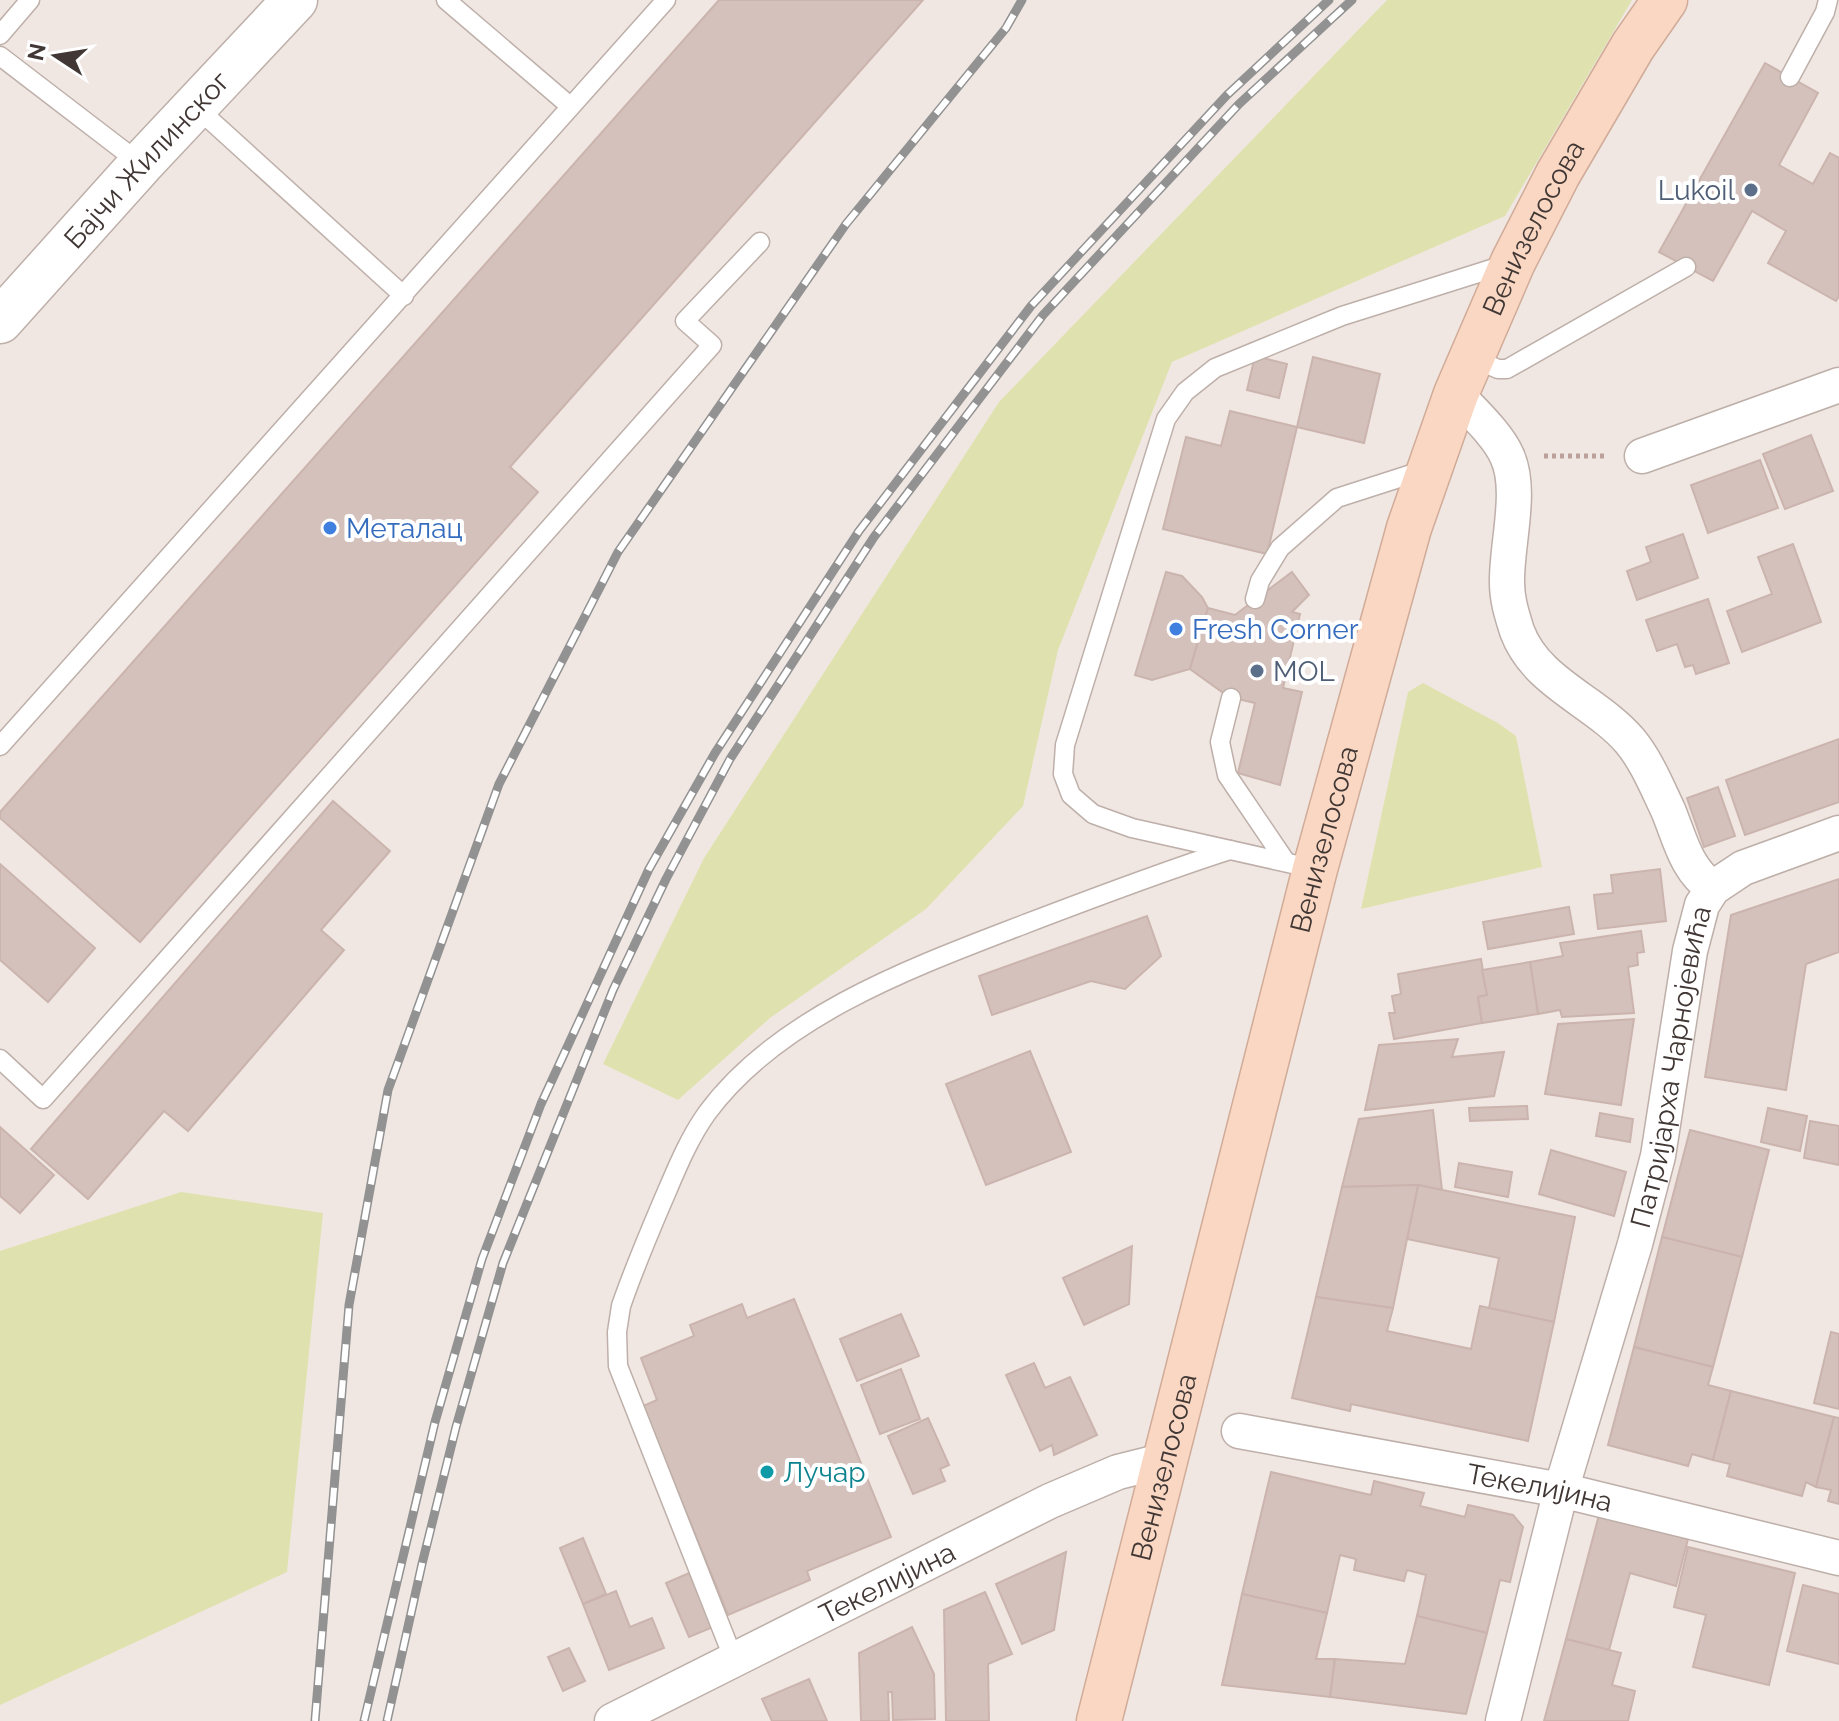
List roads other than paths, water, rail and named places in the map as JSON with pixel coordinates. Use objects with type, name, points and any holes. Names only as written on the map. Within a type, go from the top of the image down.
[{"type":"main road","name":"Венизелосова","points":[[1099,1721],[1166,1460],[1300,866],[1409,528],[1464,376],[1513,262],[1558,174],[1633,46],[1665,0]]},
{"type":"street","name":"Бајчи Жилинског","points":[[0,321],[141,164],[295,0]]},
{"type":"street","name":"Патријарха Чарнојевића","points":[[1464,376],[1507,455],[1512,476],[1506,585],[1519,635],[1539,663],[1567,691],[1608,719],[1630,741],[1656,787],[1693,870],[1713,888],[1702,905],[1695,927],[1658,1156],[1635,1244],[1561,1490],[1503,1721]]},
{"type":"street","points":[[1642,456],[1839,385]]},
{"type":"street","points":[[1713,888],[1743,868],[1839,833]]},
{"type":"street","name":"Текелијина","points":[[1239,1431],[1561,1490],[1839,1558]]},
{"type":"street","name":"Текелијина","points":[[612,1721],[1071,1491],[1118,1472],[1166,1460]]},
{"type":"lane","points":[[0,35],[30,0]]},
{"type":"lane","points":[[446,0],[570,106]]},
{"type":"lane","points":[[0,746],[666,0]]},
{"type":"lane","points":[[1790,77],[1825,12],[1828,0]]},
{"type":"lane","points":[[0,56],[141,164]]},
{"type":"lane","points":[[196,107],[404,296]]},
{"type":"lane","points":[[0,1059],[43,1099],[712,345],[685,321],[760,242]]},
{"type":"lane","points":[[1300,866],[1132,828],[1093,814],[1071,795],[1063,774],[1065,745],[1166,419],[1185,392],[1215,368],[1342,316],[1513,262]]},
{"type":"lane","points":[[1464,376],[1507,369],[1686,267]]},
{"type":"lane","points":[[1255,599],[1260,581],[1280,548],[1337,498],[1429,469]]},
{"type":"lane","points":[[1231,698],[1220,742],[1227,775],[1300,866]]},
{"type":"lane","points":[[734,1660],[618,1366],[617,1332],[621,1306],[689,1140],[708,1111],[737,1079],[782,1041],[851,998],[908,969],[1164,871],[1230,850]]},
{"type":"railway","points":[[315,1721],[349,1305],[388,1090],[499,784],[618,552],[846,224],[1006,28],[1022,0]]},
{"type":"railway","points":[[364,1721],[435,1422],[482,1259],[541,1104],[649,869],[715,753],[859,531],[1031,306],[1227,95],[1329,0]]},
{"type":"railway","points":[[387,1721],[456,1427],[503,1263],[613,990],[666,879],[730,759],[874,537],[1043,315],[1239,104],[1352,0]]},
{"type":"place","name":"Lukoil","points":[[1751,190]]},
{"type":"place","name":"Металац","points":[[330,528]]},
{"type":"place","name":"Fresh Corner","points":[[1176,629]]},
{"type":"place","name":"MOL","points":[[1257,671]]},
{"type":"place","name":"Лучар","points":[[767,1472]]}]
